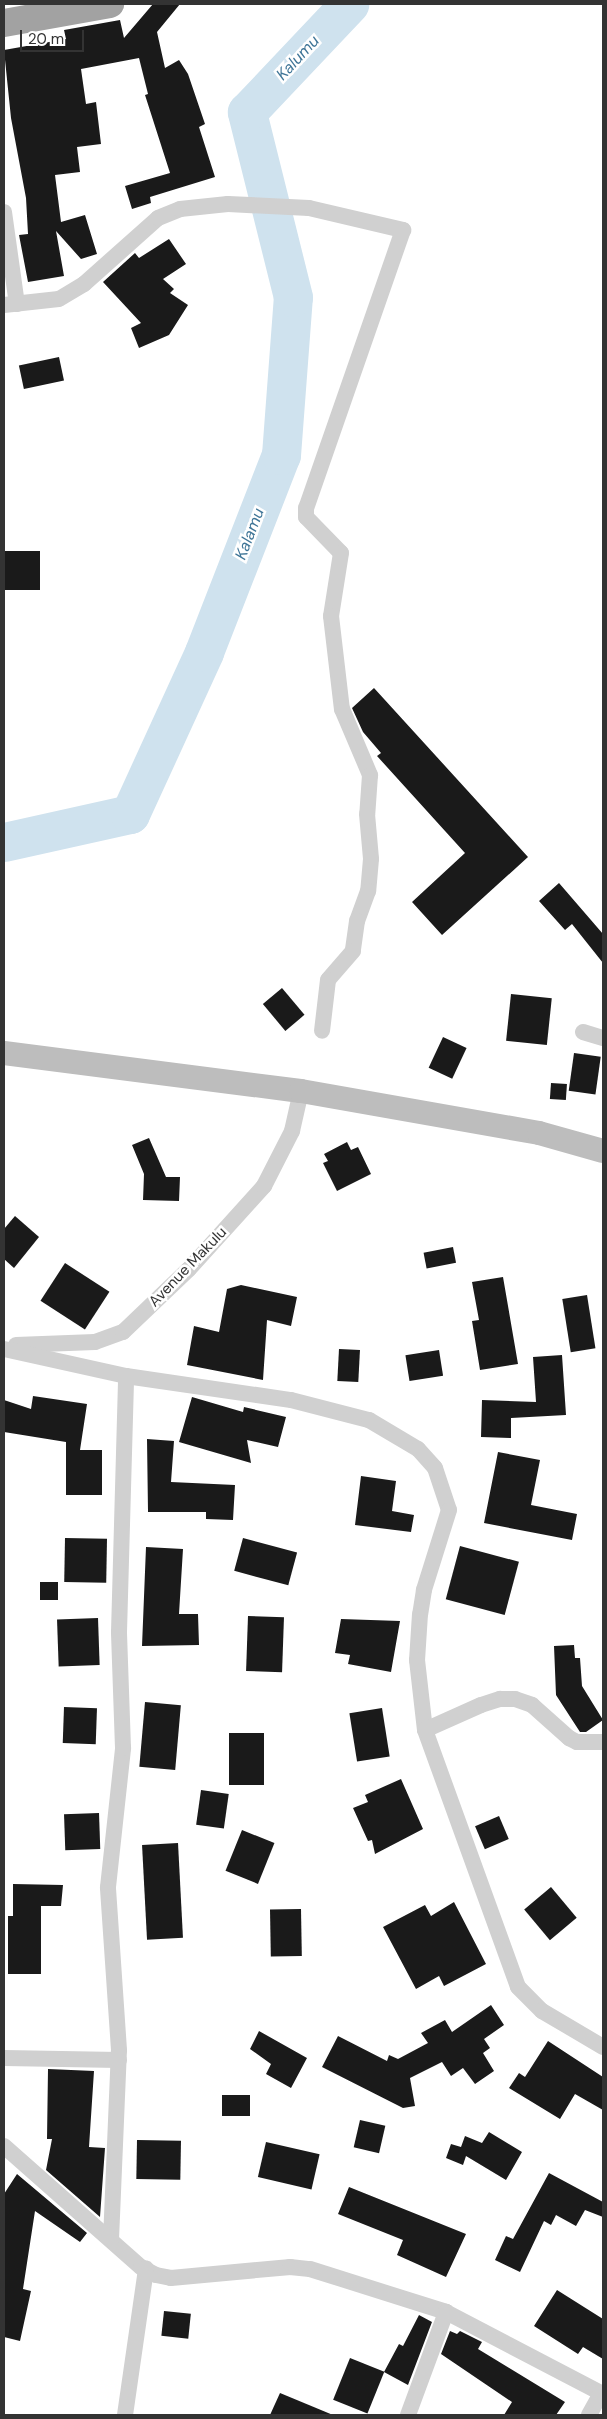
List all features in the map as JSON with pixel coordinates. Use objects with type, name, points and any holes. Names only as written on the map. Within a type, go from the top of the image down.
[{"type":"highway","points":[[4,23],[110,4]]},
{"type":"main road","points":[[4,1053],[301,1091],[539,1132],[603,1151]]},
{"type":"street","points":[[4,212],[10,305],[58,299],[70,292],[167,213],[228,204],[309,208],[403,230],[306,508],[310,522],[341,553],[331,616],[342,709],[364,754],[370,775],[367,814],[371,859],[368,891],[357,921],[353,951],[328,980],[322,1031]]},
{"type":"street","points":[[583,1032],[603,1038]]},
{"type":"street","name":"Avenue Makulu","points":[[4,1347],[95,1342],[123,1332],[189,1269],[264,1186],[292,1131],[301,1091]]},
{"type":"street","points":[[4,1347],[126,1376],[291,1400],[369,1420],[418,1449],[436,1468],[449,1510],[424,1590],[420,1614],[417,1660],[424,1730],[518,1987],[542,2011],[603,2047]]},
{"type":"street","points":[[110,2240],[119,2060],[108,1887],[123,1748],[119,1632],[126,1376]]},
{"type":"street","points":[[424,1730],[494,1701],[515,1699],[532,1705],[569,1738],[578,1742],[603,1742]]},
{"type":"street","points":[[4,2058],[119,2060]]},
{"type":"street","points":[[4,2146],[110,2240],[146,2269],[171,2278],[290,2267],[310,2269],[446,2312],[602,2394],[589,2415]]},
{"type":"street","points":[[125,2415],[146,2269]]},
{"type":"street","points":[[408,2415],[446,2312]]},
{"type":"building","points":[[153,4],[180,4],[157,32],[165,68],[179,60],[188,74],[205,124],[199,127],[215,177],[150,197],[151,203],[132,209],[125,186],[170,173],[145,95],[148,94],[139,58],[81,69],[86,104],[96,102],[101,144],[77,147],[80,172],[55,175],[61,222],[85,215],[97,254],[81,259],[56,231],[64,276],[28,282],[19,235],[28,234],[26,198],[11,118],[4,50],[66,39],[64,30],[120,20],[124,38]]},
{"type":"building","points":[[169,239],[186,264],[163,279],[174,289],[170,293],[188,305],[169,335],[139,348],[131,328],[141,323],[103,282],[135,253],[139,258]]},
{"type":"building","points":[[59,357],[64,380],[24,389],[19,366]]},
{"type":"building","points":[[4,551],[40,551],[40,590],[4,590]]},
{"type":"building","points":[[374,688],[528,857],[442,935],[412,902],[465,853],[377,756],[381,753],[363,732],[352,708]]},
{"type":"building","points":[[559,883],[603,934],[603,963],[572,924],[565,930],[539,901]]},
{"type":"building","points":[[282,988],[304,1015],[285,1031],[263,1004]]},
{"type":"building","points":[[511,994],[552,998],[547,1045],[506,1041]]},
{"type":"building","points":[[443,1037],[467,1048],[452,1079],[429,1068]]},
{"type":"building","points":[[574,1053],[601,1057],[595,1094],[569,1091]]},
{"type":"building","points":[[551,1083],[567,1084],[566,1100],[550,1099]]},
{"type":"building","points":[[149,1138],[166,1177],[180,1177],[179,1201],[143,1200],[144,1174],[132,1145]]},
{"type":"building","points":[[347,1142],[351,1150],[358,1147],[371,1174],[337,1191],[323,1163],[328,1161],[324,1154]]},
{"type":"building","points":[[15,1216],[39,1237],[14,1268],[4,1259],[4,1229]]},
{"type":"building","points":[[453,1247],[456,1263],[427,1268],[424,1253]]},
{"type":"building","points":[[65,1263],[109,1292],[85,1330],[40,1301]]},
{"type":"building","points":[[503,1277],[518,1364],[480,1370],[472,1321],[479,1320],[472,1282]]},
{"type":"building","points":[[241,1285],[297,1297],[291,1326],[267,1320],[263,1380],[187,1365],[194,1326],[219,1332],[227,1289]]},
{"type":"building","points":[[587,1295],[595,1348],[571,1352],[562,1299]]},
{"type":"building","points":[[339,1349],[360,1350],[358,1382],[337,1381]]},
{"type":"building","points":[[439,1350],[443,1376],[409,1381],[405,1355]]},
{"type":"building","points":[[562,1355],[566,1415],[511,1418],[511,1438],[481,1437],[482,1400],[536,1402],[533,1357]]},
{"type":"building","points":[[33,1396],[87,1404],[80,1450],[102,1450],[102,1495],[66,1495],[66,1442],[4,1432],[4,1400],[31,1409]]},
{"type":"building","points":[[192,1397],[243,1412],[244,1407],[286,1417],[278,1447],[247,1440],[251,1463],[179,1442]]},
{"type":"building","points":[[147,1439],[174,1441],[171,1482],[235,1485],[233,1520],[206,1519],[206,1512],[148,1512]]},
{"type":"building","points":[[498,1452],[540,1460],[531,1505],[577,1514],[572,1540],[484,1523]]},
{"type":"building","points":[[361,1476],[396,1481],[392,1511],[414,1515],[411,1532],[355,1525]]},
{"type":"building","points":[[65,1538],[107,1539],[106,1583],[64,1582]]},
{"type":"building","points":[[243,1538],[297,1552],[288,1585],[234,1571]]},
{"type":"building","points":[[460,1546],[519,1562],[505,1615],[446,1599]]},
{"type":"building","points":[[146,1547],[183,1549],[179,1614],[198,1614],[199,1645],[142,1646]]},
{"type":"building","points":[[40,1582],[58,1582],[58,1600],[40,1600]]},
{"type":"building","points":[[248,1616],[284,1617],[282,1672],[246,1671]]},
{"type":"building","points":[[98,1618],[100,1665],[59,1666],[57,1619]]},
{"type":"building","points":[[341,1619],[400,1621],[391,1672],[348,1664],[350,1655],[335,1653]]},
{"type":"building","points":[[574,1645],[575,1658],[580,1658],[582,1686],[603,1720],[586,1732],[580,1732],[556,1695],[554,1646]]},
{"type":"building","points":[[145,1702],[181,1705],[175,1770],[139,1767]]},
{"type":"building","points":[[64,1707],[97,1708],[96,1744],[63,1743]]},
{"type":"building","points":[[382,1708],[390,1756],[357,1762],[349,1713]]},
{"type":"building","points":[[229,1733],[264,1733],[264,1785],[229,1785]]},
{"type":"building","points":[[401,1779],[423,1829],[375,1854],[372,1840],[368,1841],[353,1808],[368,1802],[365,1795]]},
{"type":"building","points":[[201,1790],[229,1794],[224,1829],[196,1825]]},
{"type":"building","points":[[99,1813],[100,1849],[65,1850],[64,1814]]},
{"type":"building","points":[[499,1816],[509,1839],[485,1849],[475,1826]]},
{"type":"building","points":[[242,1830],[274,1843],[258,1884],[226,1871]]},
{"type":"building","points":[[178,1843],[183,1938],[147,1940],[142,1845]]},
{"type":"building","points":[[13,1884],[63,1885],[61,1906],[41,1906],[41,1974],[8,1974],[8,1916],[13,1916]]},
{"type":"building","points":[[551,1887],[577,1918],[550,1940],[524,1909]]},
{"type":"building","points":[[454,1902],[486,1964],[444,1986],[439,1976],[416,1989],[383,1927],[425,1905],[431,1916]]},
{"type":"building","points":[[301,1909],[302,1956],[271,1957],[270,1910]]},
{"type":"building","points":[[491,2005],[504,2025],[484,2039],[490,2048],[483,2053],[494,2071],[475,2084],[463,2068],[451,2076],[442,2062],[410,2078],[415,2106],[403,2108],[322,2067],[338,2036],[387,2061],[389,2055],[398,2059],[428,2043],[421,2033],[445,2020],[452,2032]]},
{"type":"building","points":[[259,2031],[307,2058],[291,2088],[266,2074],[271,2064],[250,2049]]},
{"type":"building","points":[[548,2041],[603,2077],[603,2110],[575,2094],[560,2119],[509,2088],[519,2073],[525,2077]]},
{"type":"building","points":[[48,2069],[94,2071],[89,2147],[105,2148],[100,2217],[46,2170],[52,2139],[47,2139]]},
{"type":"building","points":[[222,2095],[250,2095],[250,2116],[222,2116]]},
{"type":"building","points":[[360,2120],[385,2126],[379,2153],[354,2147]]},
{"type":"building","points":[[489,2132],[522,2152],[506,2180],[466,2156],[463,2165],[446,2158],[451,2144],[461,2147],[465,2136],[482,2143]]},
{"type":"building","points":[[137,2140],[181,2141],[180,2180],[136,2179]]},
{"type":"building","points":[[266,2142],[320,2154],[311,2189],[258,2177]]},
{"type":"building","points":[[549,2173],[603,2202],[603,2217],[585,2210],[576,2226],[556,2215],[551,2225],[544,2221],[520,2272],[495,2260],[506,2236],[513,2239]]},
{"type":"building","points":[[17,2174],[87,2233],[80,2242],[35,2211],[23,2289],[31,2291],[20,2341],[4,2337],[4,2194]]},
{"type":"building","points":[[349,2187],[466,2234],[446,2277],[397,2255],[403,2240],[338,2214]]},
{"type":"building","points":[[557,2290],[603,2319],[603,2359],[583,2347],[578,2354],[534,2326]]},
{"type":"building","points":[[164,2311],[191,2314],[188,2339],[161,2336]]},
{"type":"building","points":[[419,2315],[432,2322],[408,2385],[384,2372],[399,2344],[403,2346]]},
{"type":"building","points":[[450,2331],[457,2334],[460,2331],[482,2342],[478,2349],[565,2402],[556,2415],[504,2415],[512,2402],[441,2354]]},
{"type":"building","points":[[350,2358],[384,2372],[367,2414],[333,2400]]},
{"type":"building","points":[[280,2393],[333,2415],[270,2415]]},
{"type":"waterway","name":"Kalamu","points":[[4,842],[130,814],[204,652],[281,455],[293,297],[247,112],[349,4]]},
{"type":"water label","name":"Kalumu","points":[[298,58]]}]
